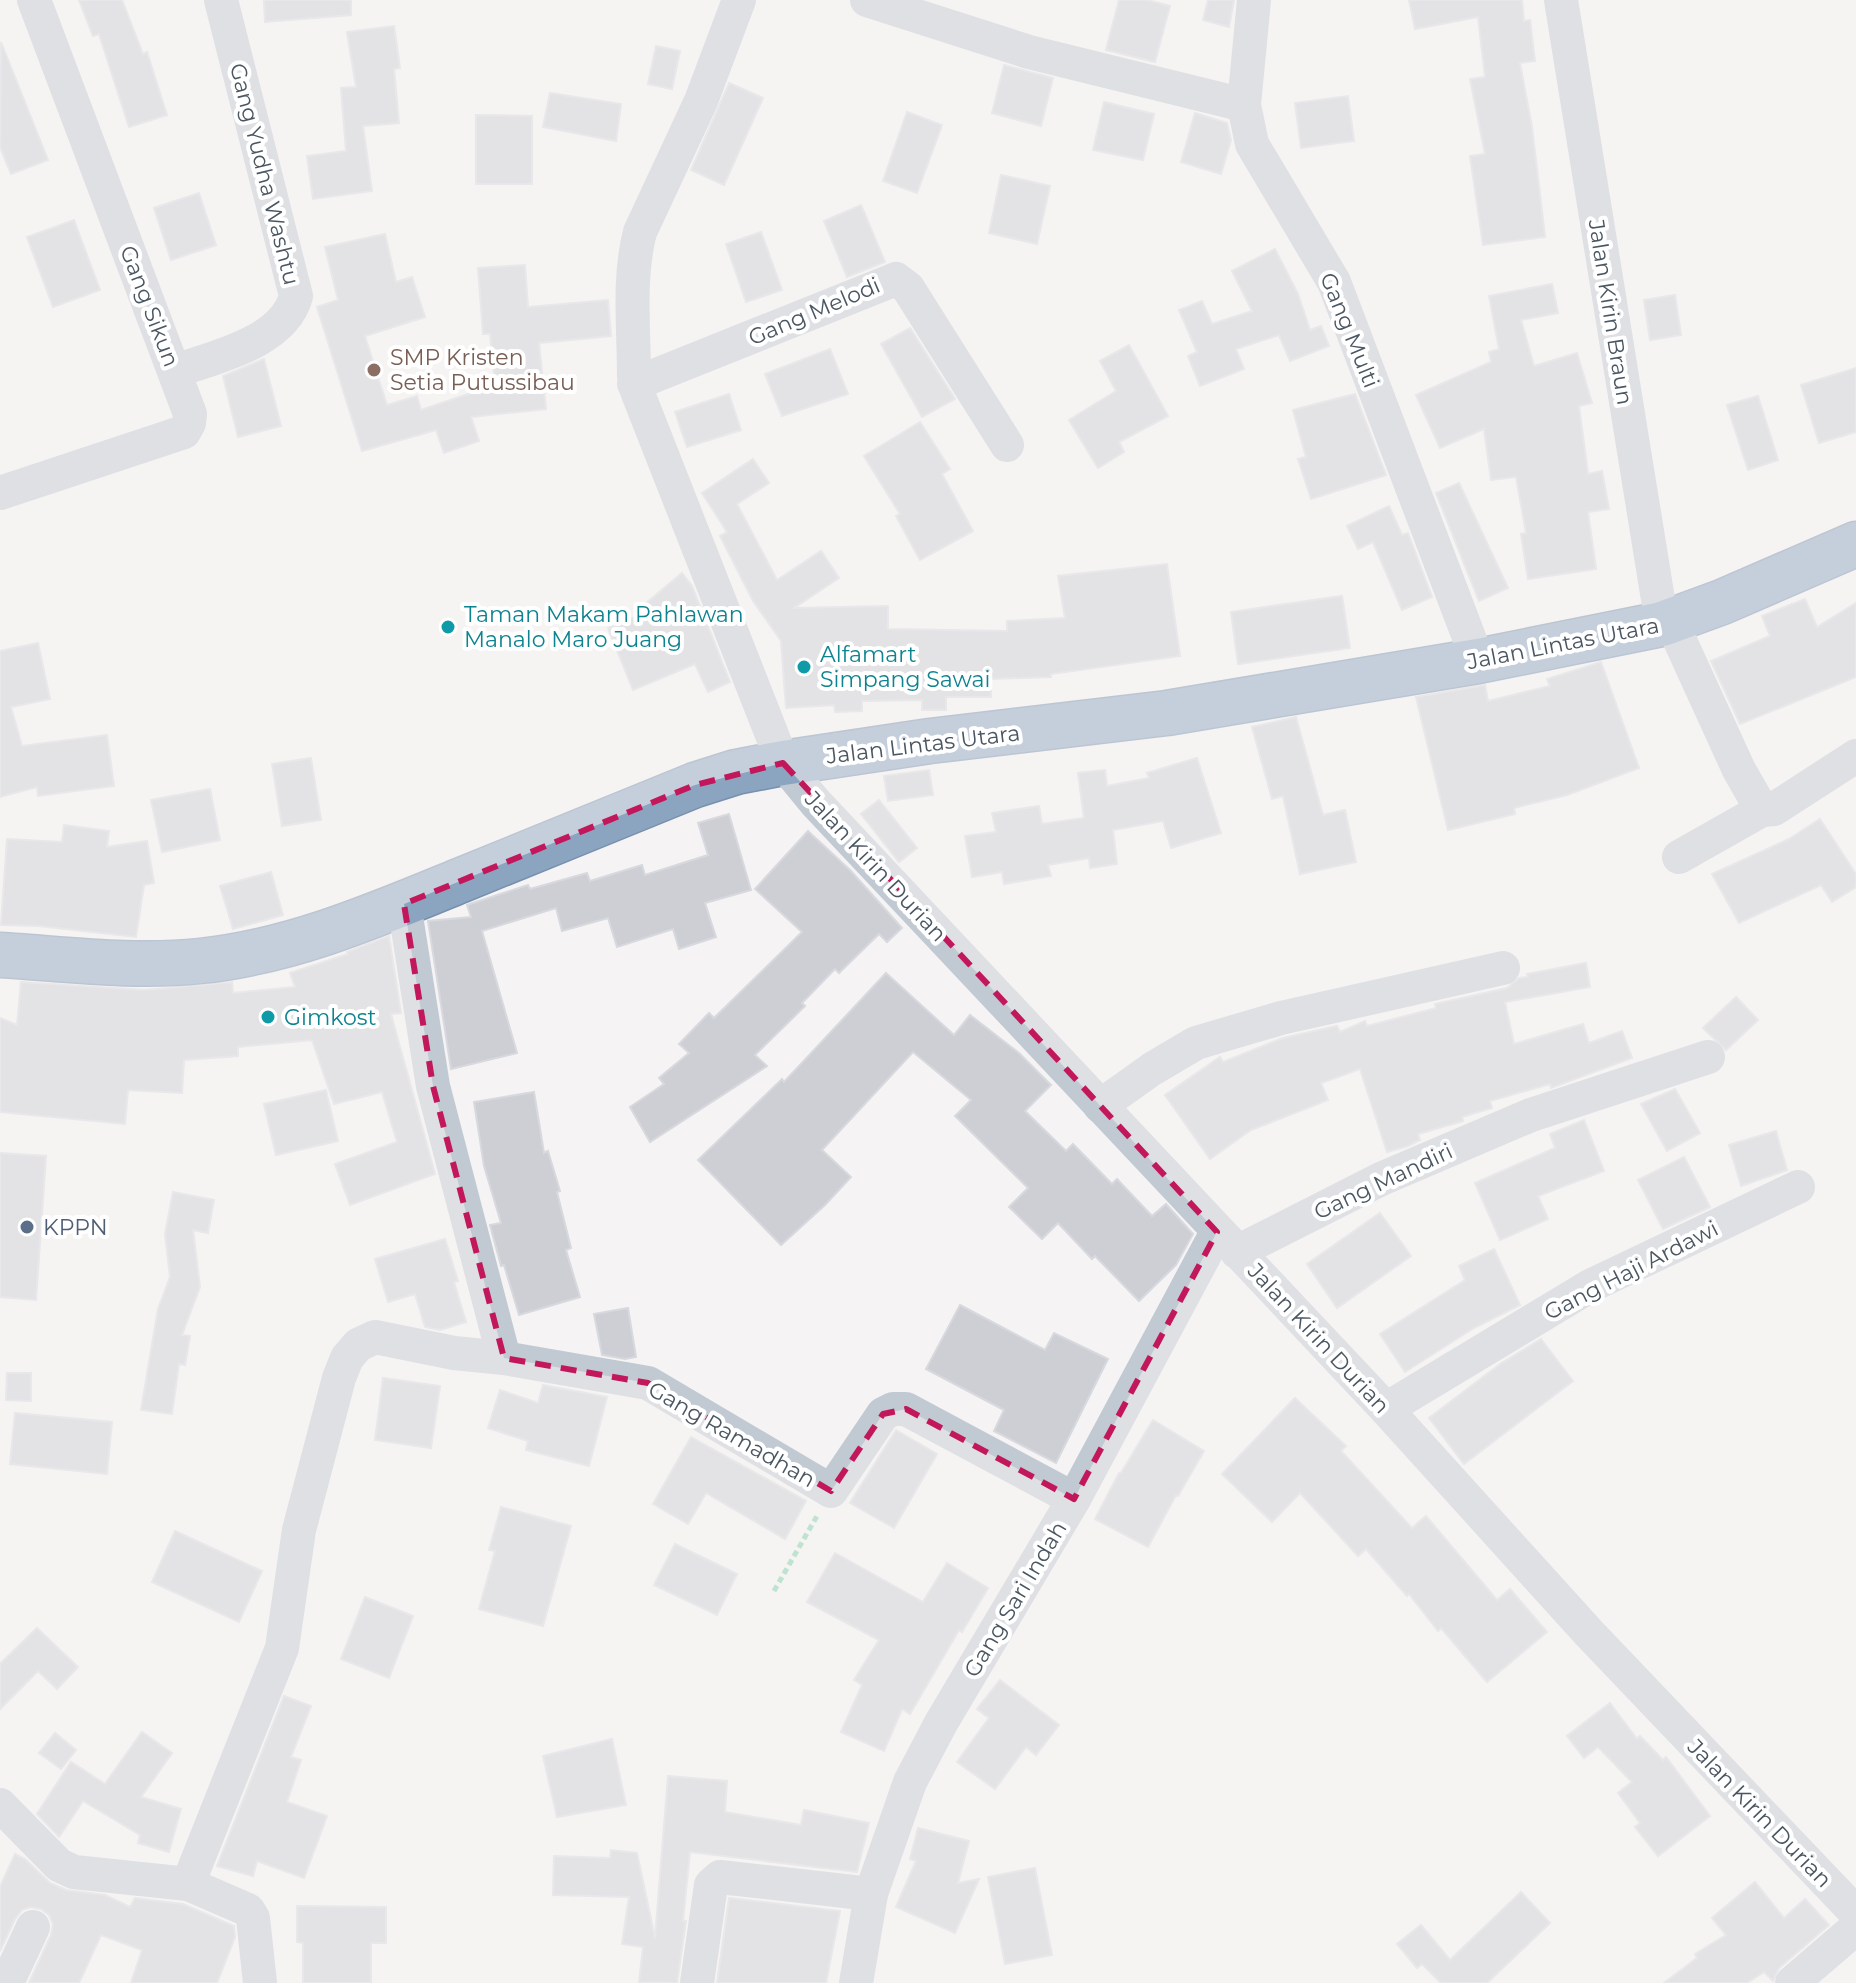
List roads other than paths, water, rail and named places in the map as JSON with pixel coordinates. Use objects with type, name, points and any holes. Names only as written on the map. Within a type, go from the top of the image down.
[{"type":"highway","name":"Jalan Lintas Utara","points":[[0,955],[153,964],[252,953],[330,931],[404,904],[695,785],[736,772],[930,741],[1167,713],[1478,661],[1667,622],[1856,544]]},
{"type":"street","name":"Gang Sikun","points":[[0,493],[184,432],[190,414],[34,0]]},
{"type":"street","name":"Gang Yudha Washtu","points":[[175,371],[237,350],[280,325],[289,316],[296,296],[221,0]]},
{"type":"street","points":[[739,0],[701,101],[640,232],[633,283],[634,380],[783,763]]},
{"type":"street","points":[[867,0],[1029,52],[1244,105]]},
{"type":"street","name":"Gang Multi","points":[[1254,0],[1244,105],[1252,144],[1334,282],[1478,661]]},
{"type":"street","name":"Jalan Kirin Braun","points":[[1561,0],[1667,622],[1739,770],[1762,810]]},
{"type":"street","name":"Gang Melodi","points":[[634,380],[896,279],[908,288],[1007,445]]},
{"type":"street","points":[[1679,857],[1762,810],[1774,809],[1856,756]]},
{"type":"street","name":"Jalan Kirin Durian","points":[[783,763],[815,802],[1386,1409],[1588,1632],[1856,1913]]},
{"type":"street","points":[[404,904],[440,1117],[504,1358]]},
{"type":"street","points":[[1100,1106],[1152,1069],[1196,1043],[1281,1018],[1503,968]]},
{"type":"street","name":"Gang Mandiri","points":[[1227,1242],[1531,1115],[1708,1057]]},
{"type":"street","name":"Gang Haji Ardawi","points":[[1386,1409],[1590,1286],[1798,1187]]},
{"type":"street","name":"Gang Sari Indah","points":[[856,1983],[871,1894],[910,1782],[941,1723],[1227,1242]]},
{"type":"street","name":"Gang Ramadhan","points":[[188,1884],[282,1648],[299,1530],[339,1378],[347,1358],[358,1345],[375,1337],[454,1353],[504,1358],[648,1383],[831,1491],[883,1414],[893,1409],[906,1409],[1074,1499]]},
{"type":"street","points":[[0,1805],[59,1865],[74,1872],[188,1884],[248,1910],[255,1929],[260,1983]]},
{"type":"street","points":[[697,1983],[711,1885],[720,1877],[871,1894]]},
{"type":"street","points":[[7,1983],[33,1927]]},
{"type":"street","points":[[1792,1983],[1856,1928]]},
{"type":"place","name":"SMP Kristen Setia Putussibau","points":[[374,370]]},
{"type":"place","name":"Taman Makam Pahlawan Manalo Maro Juang","points":[[448,627]]},
{"type":"place","name":"Alfamart Simpang Sawai","points":[[804,667]]},
{"type":"place","name":"Gimkost","points":[[268,1017]]},
{"type":"place","name":"KPPN","points":[[27,1227]]}]
